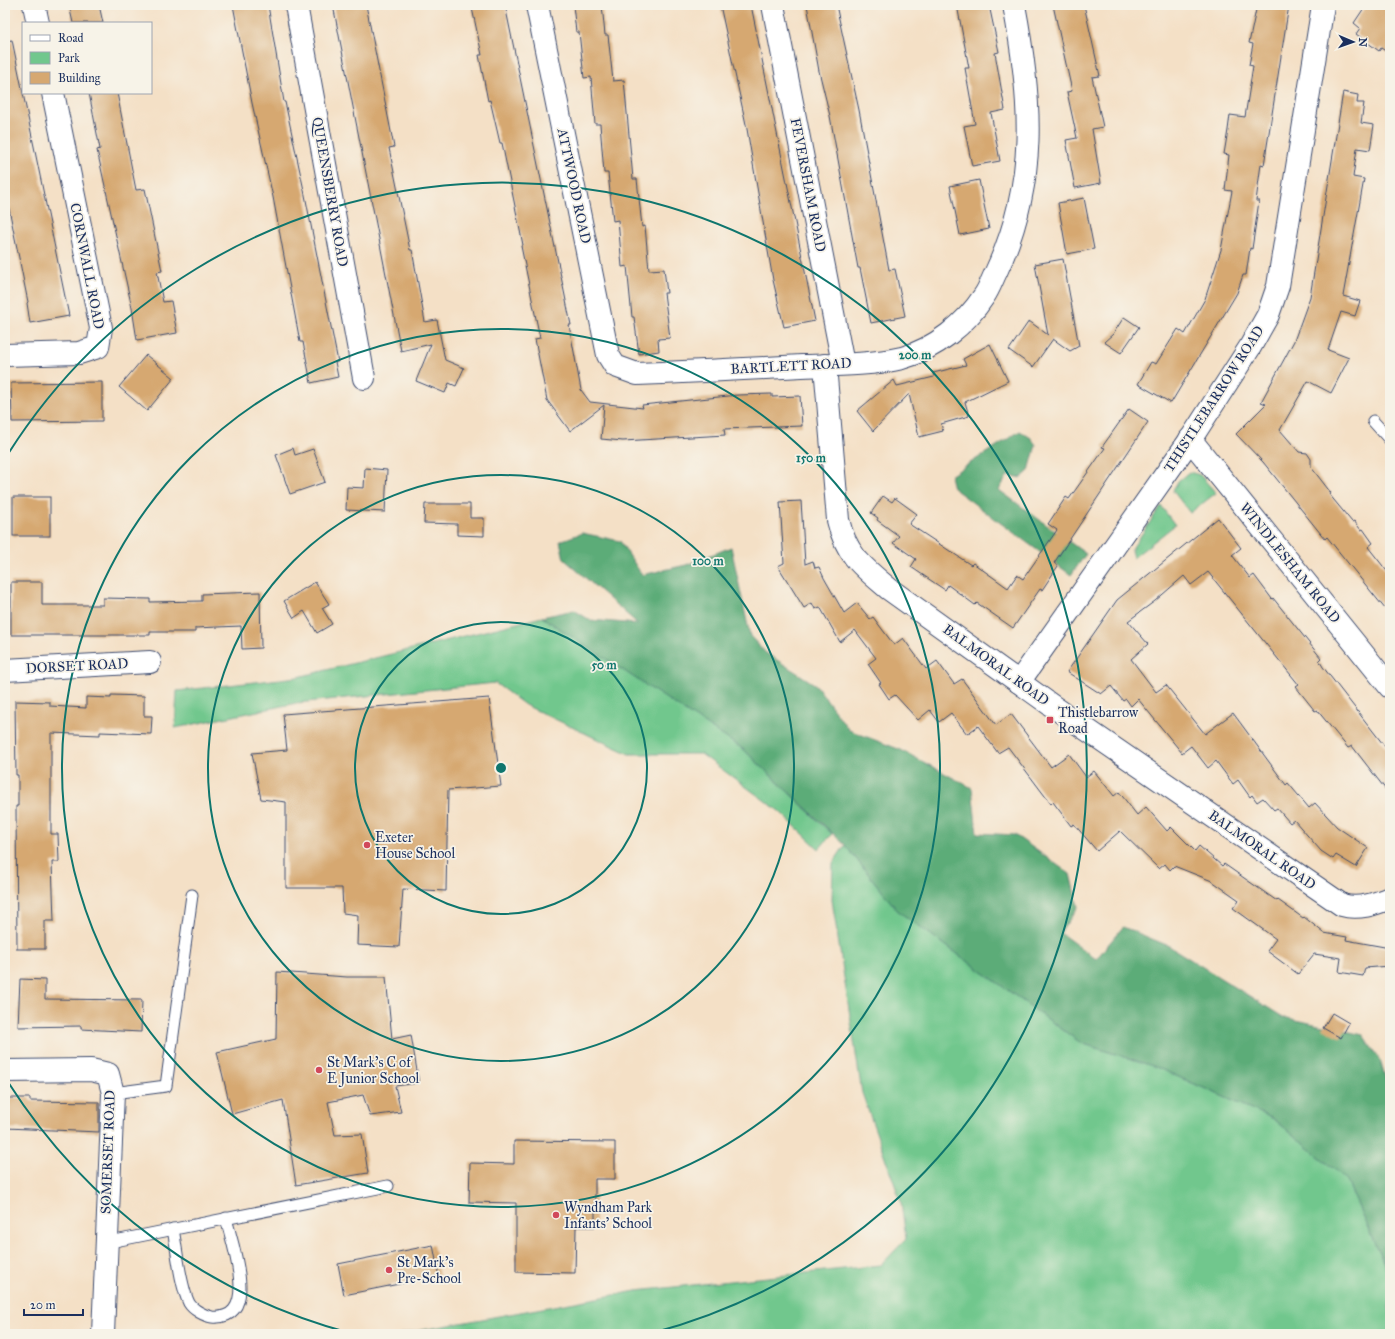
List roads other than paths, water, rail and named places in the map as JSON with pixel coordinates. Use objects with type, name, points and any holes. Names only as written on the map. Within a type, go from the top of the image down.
[{"type":"street","points":[[34,5],[38,22]]},
{"type":"street","name":"QUEENSBERRY ROAD","points":[[296,5],[364,378]]},
{"type":"street","name":"ATTWOOD ROAD","points":[[537,5],[608,355],[615,366]]},
{"type":"street","name":"FEVERSHAM ROAD","points":[[773,5],[834,365]]},
{"type":"street","name":"BARTLETT ROAD","points":[[615,366],[637,374],[834,365],[904,358],[923,350],[959,326],[985,295],[1007,248],[1022,196],[1027,160],[1028,110],[1025,67],[1014,5]]},
{"type":"street","name":"THISTLEBARROW ROAD","points":[[1019,682],[1190,438],[1254,341],[1268,315],[1278,286],[1323,5]]},
{"type":"street","name":"CORNWALL ROAD","points":[[5,355],[78,353],[98,347],[101,328],[52,94]]},
{"type":"street","name":"BALMORAL ROAD","points":[[834,365],[835,501],[841,536],[848,550],[864,568],[889,589],[1019,682],[1342,905],[1348,907],[1366,906],[1390,898]]},
{"type":"street","name":"WINDLESHAM ROAD","points":[[1190,438],[1390,687]]},
{"type":"street","name":"DORSET ROAD","points":[[5,670],[150,662]]},
{"type":"street","name":"SOMERSET ROAD","points":[[5,1071],[91,1070],[108,1074],[113,1093],[103,1334]]},
{"type":"lane","points":[[1373,421],[1390,440]]},
{"type":"lane","points":[[113,1093],[166,1086],[192,895]]},
{"type":"lane","points":[[106,1243],[388,1186]]},
{"type":"lane","points":[[173,1229],[185,1292],[190,1305],[200,1313],[210,1316],[223,1317],[233,1311],[240,1300],[240,1286],[226,1218]]},
{"type":"place","name":"Thistlebarrow Road","points":[[1050,720]]},
{"type":"place","name":"Exeter House School","points":[[367,845]]},
{"type":"place","name":"St Mark's C of E Junior School","points":[[319,1070]]},
{"type":"place","name":"Wyndham Park Infants' School","points":[[556,1215]]},
{"type":"place","name":"St Mark's Pre-School","points":[[389,1270]]}]
